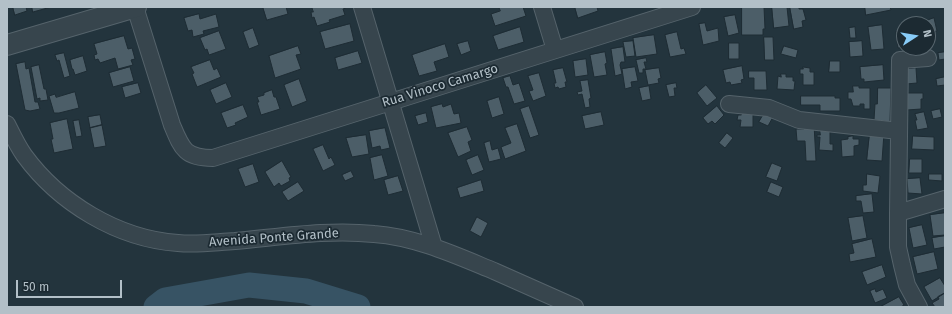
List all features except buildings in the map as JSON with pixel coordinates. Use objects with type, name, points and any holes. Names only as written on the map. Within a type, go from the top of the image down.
[{"type":"street","points":[[7,45],[135,7]]},
{"type":"street","name":"Rua Vinoco Camargo","points":[[135,7],[172,125],[179,141],[188,153],[199,158],[213,158],[692,7]]},
{"type":"street","points":[[362,7],[434,247]]},
{"type":"street","points":[[542,7],[554,50]]},
{"type":"street","points":[[919,307],[908,285],[898,247],[900,60],[928,58]]},
{"type":"street","points":[[729,104],[769,108],[799,120],[899,131]]},
{"type":"street","name":"Avenida Ponte Grande","points":[[7,124],[23,154],[50,185],[76,206],[102,221],[140,236],[178,243],[211,243],[346,232],[375,234],[406,239],[434,247],[468,260],[575,307]]},
{"type":"street","points":[[898,214],[945,199]]},
{"type":"waterway","points":[[156,307],[165,300],[249,285],[306,291],[358,307]]}]
